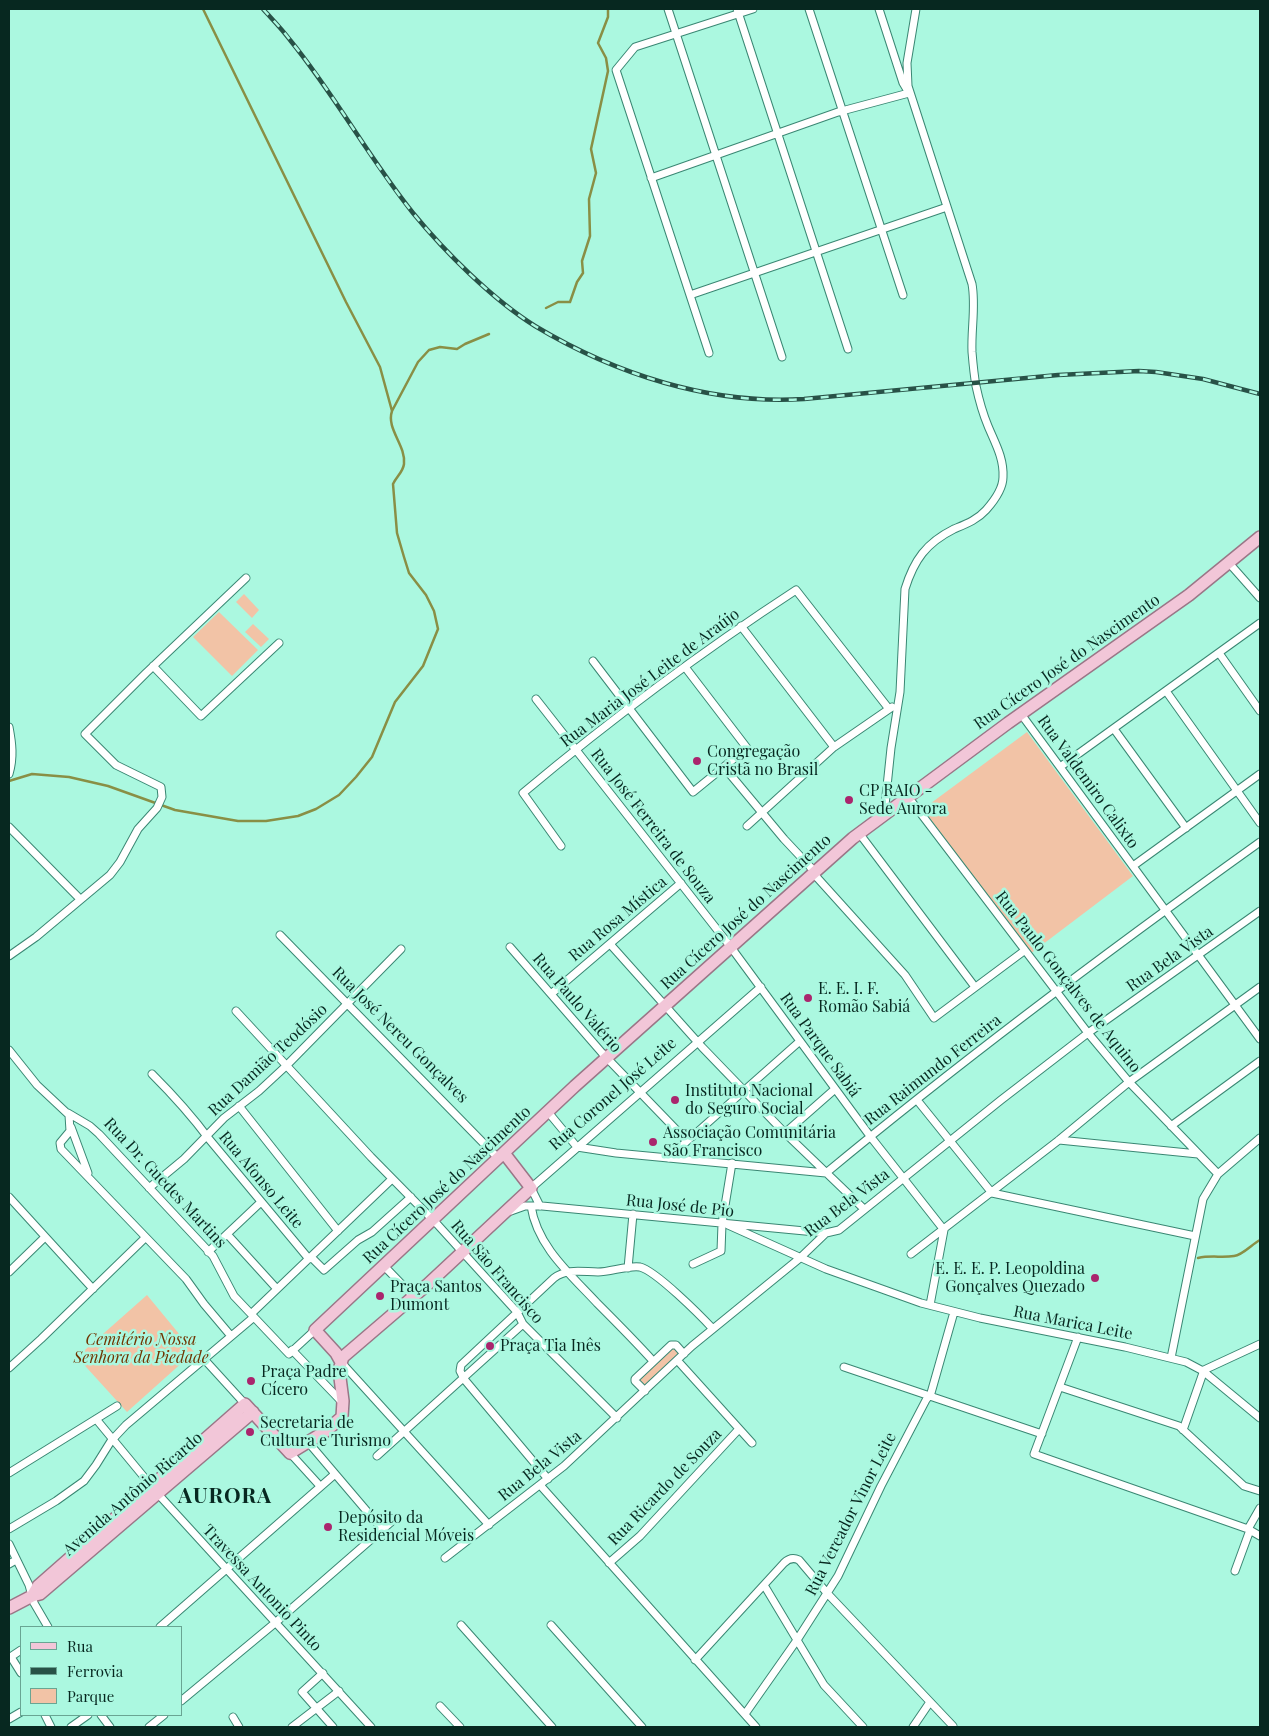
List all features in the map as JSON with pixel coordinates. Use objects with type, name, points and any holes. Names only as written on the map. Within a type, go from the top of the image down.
[{"type":"main road","name":"Rua Cícero José do Nascimento","points":[[315,1330],[501,1155],[665,1005],[859,833],[1021,714],[1175,605],[1260,537]]},
{"type":"main road","name":"Rua José Nereu Gonçalves","points":[[501,1155],[532,1188]]},
{"type":"main road","name":"Rua Coronel José Leite","points":[[341,1362],[346,1354],[414,1296],[532,1188]]},
{"type":"main road","points":[[249,1408],[290,1453],[338,1422],[343,1414],[339,1374],[341,1362],[335,1351],[315,1330]]},
{"type":"main road","name":"Avenida Antônio Ricardo","points":[[9,1608],[40,1594],[154,1490],[249,1408]]},
{"type":"street","points":[[668,9],[782,357]]},
{"type":"street","points":[[709,353],[616,70],[636,47],[737,11],[753,9]]},
{"type":"street","points":[[809,9],[903,295]]},
{"type":"street","points":[[879,9],[948,207],[972,284],[974,301],[972,352],[974,375],[981,408],[1003,460],[1004,479],[1001,489],[994,500],[978,518],[944,535],[925,550],[914,565],[905,589],[899,702],[891,748],[884,815]]},
{"type":"street","points":[[909,93],[907,68],[916,9]]},
{"type":"street","points":[[737,11],[848,349]]},
{"type":"street","points":[[651,178],[842,111],[909,93]]},
{"type":"street","points":[[690,294],[948,207]]},
{"type":"street","points":[[1229,563],[1260,598]]},
{"type":"street","points":[[9,956],[36,937],[80,899],[107,879],[117,867],[138,829],[157,808],[161,800],[162,787],[116,765],[85,734],[246,578]]},
{"type":"street","name":"Rua Maria José Leite de Araújo","points":[[561,846],[523,793],[575,750],[684,667],[796,590],[889,709]]},
{"type":"street","points":[[1060,767],[1260,623]]},
{"type":"street","points":[[741,626],[834,747]]},
{"type":"street","points":[[154,666],[202,716],[279,643]]},
{"type":"street","points":[[1219,653],[1260,711]]},
{"type":"street","points":[[592,661],[693,792],[746,748],[684,667]]},
{"type":"street","points":[[1166,692],[1260,822]]},
{"type":"street","name":"Rua José Ferreira de Souza","points":[[536,699],[730,946]]},
{"type":"street","points":[[747,826],[834,747],[899,702]]},
{"type":"street","name":"Rua Valdemiro Calixto","points":[[1021,714],[1260,1039]]},
{"type":"street","points":[[9,727],[13,745],[9,774]]},
{"type":"street","points":[[1114,729],[1186,828]]},
{"type":"street","points":[[724,767],[814,873],[905,975],[934,1018],[1024,951]]},
{"type":"street","points":[[1133,866],[1260,774]]},
{"type":"street","name":"Rua Paulo Gonçalves de Aquino","points":[[909,798],[1024,951],[1128,1082],[1218,1174]]},
{"type":"street","points":[[9,827],[80,899]]},
{"type":"street","points":[[859,833],[976,987]]},
{"type":"street","name":"Rua Raimundo Ferreira","points":[[826,1173],[870,1136],[1056,992],[1260,842]]},
{"type":"street","name":"Rua Rosa Mística","points":[[551,994],[681,883]]},
{"type":"street","name":"Rua Bela Vista","points":[[445,1558],[548,1479],[617,1418],[677,1360],[800,1258],[826,1233],[839,1230],[1088,1033],[1260,911]]},
{"type":"street","name":"Rua José Nereu Gonçalves","points":[[280,935],[347,1005],[501,1155]]},
{"type":"street","points":[[610,944],[744,1091],[864,1209]]},
{"type":"street","name":"Rua Parque Sabiá","points":[[730,946],[870,1136],[944,1230]]},
{"type":"street","name":"Rua Paulo Valério","points":[[510,947],[607,1058],[686,1141]]},
{"type":"street","name":"Rua Damião Teodósio","points":[[149,1188],[184,1159],[206,1136],[286,1066],[401,949]]},
{"type":"street","name":"Rua Coronel José Leite","points":[[532,1188],[761,987]]},
{"type":"street","points":[[911,1254],[1059,1140],[1128,1082],[1260,987]]},
{"type":"street","name":"Rua São Francisco","points":[[236,1011],[392,1179],[433,1220],[517,1312],[523,1324],[617,1418]]},
{"type":"street","points":[[668,1158],[800,1041]]},
{"type":"street","name":"Rua Dr. Guedes Martins","points":[[9,1050],[37,1085],[69,1116],[96,1130],[217,1262],[232,1293],[252,1315],[343,1403]]},
{"type":"street","points":[[1171,1126],[1260,1061]]},
{"type":"street","name":"Rua Afonso Leite","points":[[152,1074],[178,1100],[261,1202],[310,1258],[324,1270],[411,1198]]},
{"type":"street","points":[[785,1133],[835,1089]]},
{"type":"street","points":[[916,1100],[992,1193],[1195,1236]]},
{"type":"street","points":[[239,1106],[338,1231]]},
{"type":"street","points":[[548,1112],[577,1147],[826,1173]]},
{"type":"street","points":[[69,1116],[71,1127],[90,1178]]},
{"type":"street","points":[[69,1116],[70,1133],[59,1145],[145,1238],[186,1279],[231,1336]]},
{"type":"street","points":[[1171,1358],[1203,1199],[1218,1174],[1260,1138]]},
{"type":"street","points":[[1059,1140],[1199,1154]]},
{"type":"street","points":[[694,1264],[721,1252],[732,1163]]},
{"type":"street","points":[[9,1529],[82,1483],[92,1471],[112,1439],[133,1418],[231,1336],[277,1289],[392,1179]]},
{"type":"street","name":"Rua José Nereu Gonçalves","points":[[532,1188],[540,1206]]},
{"type":"street","points":[[9,1197],[93,1289]]},
{"type":"street","points":[[208,1252],[261,1202]]},
{"type":"street","points":[[531,1206],[539,1233],[549,1249],[567,1271],[653,1361]]},
{"type":"street","name":"Rua Coronel José Leite","points":[[488,1227],[516,1208],[531,1206]]},
{"type":"street","name":"Rua José de Pio","points":[[531,1206],[826,1233]]},
{"type":"street","points":[[628,1268],[633,1214]]},
{"type":"street","name":"Rua Marica Leite","points":[[725,1224],[800,1258],[861,1282],[930,1305],[954,1312],[1171,1358],[1206,1370]]},
{"type":"street","points":[[930,1305],[944,1230]]},
{"type":"street","name":"Rua Dr. Guedes Martins","points":[[227,1234],[277,1289]]},
{"type":"street","points":[[9,1272],[45,1237]]},
{"type":"street","points":[[9,1368],[145,1238]]},
{"type":"street","points":[[384,1266],[414,1296]]},
{"type":"street","points":[[548,1479],[464,1379],[460,1371],[461,1365],[554,1278],[567,1271],[610,1271],[640,1267],[650,1272],[713,1329]]},
{"type":"street","name":"Rua Vereador Vinor Leite","points":[[745,1714],[798,1639],[838,1576],[880,1486],[931,1393],[954,1312]]},
{"type":"street","points":[[377,1456],[523,1324]]},
{"type":"street","name":"Rua Cícero José do Nascimento","points":[[290,1352],[315,1330]]},
{"type":"street","points":[[1078,1337],[1034,1454],[1249,1530],[1260,1536]]},
{"type":"street","points":[[1182,1428],[1206,1370],[1260,1344]]},
{"type":"street","points":[[645,1391],[635,1379],[653,1361],[671,1345],[676,1345],[684,1354]]},
{"type":"street","points":[[204,1359],[249,1408]]},
{"type":"street","points":[[677,1360],[752,1443]]},
{"type":"street","points":[[341,1362],[489,1524]]},
{"type":"street","points":[[844,1367],[1042,1434]]},
{"type":"street","points":[[1206,1370],[1260,1418]]},
{"type":"street","points":[[1060,1387],[1182,1428],[1244,1486],[1260,1491]]},
{"type":"street","points":[[9,1474],[117,1406]]},
{"type":"street","name":"Travessa Antonio Pinto","points":[[96,1419],[154,1490],[371,1727]]},
{"type":"street","name":"Rua Ricardo de Souza","points":[[609,1563],[640,1536],[739,1429]]},
{"type":"street","points":[[308,1442],[382,1529]]},
{"type":"street","points":[[290,1453],[320,1486]]},
{"type":"street","points":[[161,1626],[335,1474]]},
{"type":"street","points":[[540,1485],[756,1727]]},
{"type":"street","points":[[1235,1571],[1249,1530],[1260,1508]]},
{"type":"street","points":[[182,1700],[275,1623],[391,1522]]},
{"type":"street","points":[[9,1544],[12,1562],[29,1585],[32,1596],[47,1626]]},
{"type":"street","points":[[696,1660],[784,1563],[790,1559],[798,1560],[953,1726]]},
{"type":"street","points":[[764,1585],[824,1685],[863,1727]]},
{"type":"street","points":[[461,1625],[552,1727]]},
{"type":"street","points":[[551,1625],[642,1727]]},
{"type":"street","points":[[10,1658],[20,1672]]},
{"type":"street","points":[[322,1673],[302,1692],[333,1727]]},
{"type":"street","points":[[295,1727],[339,1691]]},
{"type":"street","points":[[913,1727],[930,1702]]},
{"type":"street","points":[[440,1706],[460,1727]]},
{"type":"street","points":[[9,1719],[20,1713]]},
{"type":"street","points":[[46,1716],[52,1727]]},
{"type":"street","points":[[71,1727],[87,1716]]},
{"type":"street","points":[[102,1716],[110,1727]]},
{"type":"street","points":[[149,1727],[163,1716]]},
{"type":"street","points":[[233,1717],[239,1727]]},
{"type":"green space","points":[[244,594],[259,610],[252,618],[236,602]]},
{"type":"green space","points":[[219,612],[258,650],[232,676],[193,637]]},
{"type":"green space","points":[[253,624],[269,639],[261,647],[245,632]]},
{"type":"green space","points":[[1027,732],[1133,876],[1030,954],[923,809]]},
{"type":"green space","name":"Cemitério Nossa Senhora da Piedade","points":[[147,1295],[194,1352],[127,1412],[77,1357]]},
{"type":"green space","points":[[672,1348],[675,1348],[680,1353],[646,1388],[638,1380]]},
{"type":"waterway","points":[[9,781],[32,774],[69,777],[108,786],[175,810],[238,821],[266,821],[298,816],[316,809],[339,795],[372,757],[395,702],[423,666],[438,629],[434,611],[426,595],[409,573],[397,533],[393,484],[402,469],[404,457],[392,424],[392,411],[380,367],[346,302],[203,9]]},
{"type":"waterway","points":[[546,308],[558,302],[570,302],[577,282],[583,273],[582,261],[590,236],[589,199],[596,173],[591,149],[608,71],[606,58],[598,43],[608,17],[608,9]]},
{"type":"waterway","points":[[392,411],[418,362],[429,350],[440,347],[457,349],[489,334]]},
{"type":"waterway","points":[[1198,1258],[1237,1255],[1260,1240]]},
{"type":"railway","points":[[263,9],[284,32],[322,82],[413,213],[454,259],[486,289],[535,326],[566,343],[630,372],[664,383],[699,391],[769,400],[804,399],[1058,375],[1139,371],[1203,379],[1260,394]]},
{"type":"place","name":"Congregação Cristã no Brasil","points":[[697,761]]},
{"type":"place","name":"CP RAIO - Sede Aurora","points":[[849,800]]},
{"type":"place","name":"E. E. I. F. Romão Sabiá","points":[[808,998]]},
{"type":"place","name":"Instituto Nacional do Seguro Social","points":[[675,1100]]},
{"type":"place","name":"Associação Comunitária São Francisco","points":[[653,1142]]},
{"type":"place","name":"E. E. E. P. Leopoldina Gonçalves Quezado","points":[[1095,1278]]},
{"type":"place","name":"Praça Santos Dumont","points":[[380,1296]]},
{"type":"place","name":"Praça Tia Inês","points":[[490,1346]]},
{"type":"place","name":"Praça Padre Cícero","points":[[251,1381]]},
{"type":"place","name":"Secretaria de Cultura e Turismo","points":[[250,1432]]},
{"type":"place","name":"Depósito da Residencial Móveis","points":[[328,1527]]},
{"type":"district","name":"AURORA","points":[[225,1496]]}]
